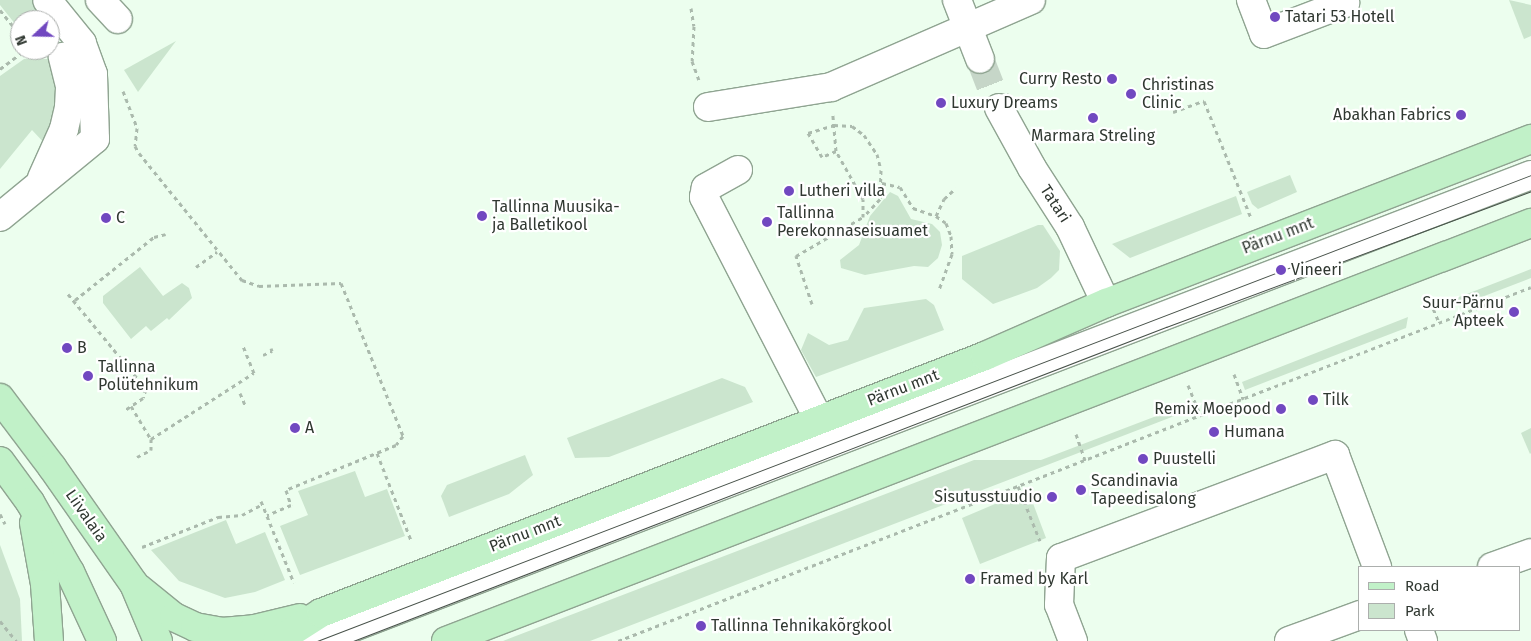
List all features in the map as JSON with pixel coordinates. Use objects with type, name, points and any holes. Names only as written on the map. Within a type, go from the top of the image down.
[{"type":"main road","name":"Pärnu mnt","points":[[277,641],[321,613],[985,356],[1106,303],[1531,139]]},
{"type":"main road","points":[[446,641],[1531,223]]},
{"type":"main road","name":"Liivalaia","points":[[0,398],[52,467],[134,584],[158,641]]},
{"type":"main road","points":[[0,461],[30,502],[70,572],[102,641]]},
{"type":"main road","points":[[30,502],[45,584],[49,641]]},
{"type":"main road","points":[[134,584],[174,617],[195,627],[222,632],[254,629],[321,613]]},
{"type":"street","points":[[0,217],[95,139],[94,74],[82,43],[47,0]]},
{"type":"street","points":[[957,0],[980,59]]},
{"type":"street","points":[[708,107],[831,87],[1031,0]]},
{"type":"street","points":[[1251,0],[1264,34],[1345,3]]},
{"type":"street","points":[[40,184],[64,129],[69,108],[70,86],[64,57]]},
{"type":"street","name":"Tatari","points":[[999,108],[1032,168],[1070,227],[1106,303]]},
{"type":"street","points":[[738,170],[706,188],[704,197],[819,420]]},
{"type":"street","points":[[317,641],[1531,175]]},
{"type":"street","points":[[1073,641],[1059,605],[1061,558],[1335,455],[1377,566]]},
{"type":"street","points":[[1495,566],[1531,553]]},
{"type":"street","points":[[1289,641],[1358,616]]},
{"type":"path","points":[[691,8],[694,26],[692,60]]},
{"type":"path","points":[[0,10],[10,22]]},
{"type":"path","points":[[0,69],[12,60]]},
{"type":"path","points":[[831,87],[836,151],[863,199],[863,217]]},
{"type":"path","points":[[1173,112],[1204,101],[1251,219]]},
{"type":"path","points":[[131,108],[136,128],[135,146],[217,252],[242,280],[259,286],[341,283],[403,436],[396,445],[286,490],[291,504],[267,514]]},
{"type":"path","points":[[812,304],[796,256],[863,217],[880,199],[882,183],[877,154],[864,135],[852,126],[834,125],[808,133],[822,157],[836,151]]},
{"type":"path","points":[[882,183],[900,187],[913,208],[936,216],[946,223],[952,245],[952,254],[939,290]]},
{"type":"path","points":[[936,216],[944,200],[956,188]]},
{"type":"path","points":[[75,303],[154,236],[166,234]]},
{"type":"path","points":[[196,267],[217,252]]},
{"type":"path","points":[[618,641],[1531,287]]},
{"type":"path","points":[[68,294],[146,389],[142,398],[125,410]]},
{"type":"path","points":[[151,439],[254,372],[243,346]]},
{"type":"path","points":[[262,355],[272,351],[271,348]]},
{"type":"path","points":[[1234,374],[1243,399]]},
{"type":"path","points":[[129,379],[135,375]]},
{"type":"path","points":[[1191,392],[1200,415]]},
{"type":"path","points":[[240,393],[246,407]]},
{"type":"path","points":[[131,406],[151,439],[152,450],[137,457]]},
{"type":"path","points":[[1076,434],[1085,460]]},
{"type":"path","points":[[377,453],[410,540]]},
{"type":"path","points":[[1018,486],[1042,548],[1061,558]]},
{"type":"path","points":[[141,547],[218,517],[242,515],[262,503],[294,583]]},
{"type":"path","points":[[0,621],[16,641]]},
{"type":"green space","points":[[0,0],[33,0],[41,10],[10,10],[10,18],[0,5]]},
{"type":"green space","points":[[1509,0],[1531,5],[1531,36],[1524,39]]},
{"type":"green space","points":[[176,41],[138,92],[124,70]]},
{"type":"green space","points":[[23,60],[56,60],[61,103],[47,146],[32,130],[0,169],[0,76]]},
{"type":"green space","points":[[1290,175],[1297,192],[1258,209],[1252,204],[1247,192]]},
{"type":"green space","points":[[890,192],[898,196],[911,219],[932,224],[940,232],[942,245],[938,258],[928,267],[914,266],[865,275],[841,268],[840,260],[859,245],[870,216]]},
{"type":"green space","points":[[1236,196],[1242,214],[1130,258],[1112,244]]},
{"type":"green space","points":[[1038,225],[1043,225],[1060,251],[1059,270],[1037,288],[993,304],[962,279],[962,256]]},
{"type":"green space","points":[[140,267],[163,296],[182,283],[189,288],[192,298],[169,320],[167,318],[151,331],[146,326],[131,339],[103,303],[103,296]]},
{"type":"green space","points":[[1531,269],[1531,278],[1466,303],[1459,304],[1454,299]]},
{"type":"green space","points":[[926,299],[934,305],[944,330],[816,377],[801,350],[808,333],[829,345],[848,340],[864,308]]},
{"type":"green space","points":[[1408,317],[1406,328],[1245,390],[1242,382]]},
{"type":"green space","points":[[722,378],[745,387],[753,402],[609,457],[575,458],[567,438]]},
{"type":"green space","points":[[1188,404],[1190,410],[590,641],[503,641],[974,460],[1041,460]]},
{"type":"green space","points":[[1531,428],[1531,453],[1530,454],[1521,433]]},
{"type":"green space","points":[[525,455],[533,475],[509,494],[449,517],[441,496],[447,485]]},
{"type":"green space","points":[[355,471],[365,497],[387,489],[405,536],[300,575],[280,526],[308,515],[298,491]]},
{"type":"green space","points":[[1028,490],[1046,538],[980,564],[962,518]]},
{"type":"green space","points":[[226,520],[236,544],[265,532],[285,580],[255,592],[225,598],[179,581],[151,550]]},
{"type":"green space","points":[[0,545],[20,599],[22,641],[0,641]]},
{"type":"tunnel","points":[[980,59],[999,108]]},
{"type":"tram line","points":[[317,641],[1531,175]]},
{"type":"tram line","points":[[353,641],[1166,327],[1531,191]]},
{"type":"place","name":"Tatari 53 Hotell","points":[[1275,17]]},
{"type":"place","name":"Curry Resto","points":[[1112,79]]},
{"type":"place","name":"Christinas Clinic","points":[[1131,94]]},
{"type":"place","name":"Luxury Dreams","points":[[941,103]]},
{"type":"place","name":"Abakhan Fabrics","points":[[1461,115]]},
{"type":"place","name":"Marmara Streling","points":[[1093,118]]},
{"type":"place","name":"Lutheri villa","points":[[789,191]]},
{"type":"place","name":"Tallinna Muusika- ja Balletikool","points":[[482,216]]},
{"type":"place","name":"C","points":[[106,218]]},
{"type":"place","name":"Tallinna Perekonnaseisuamet","points":[[767,222]]},
{"type":"place","name":"Vineeri","points":[[1281,270]]},
{"type":"place","name":"Suur-Pärnu Apteek","points":[[1514,312]]},
{"type":"place","name":"B","points":[[67,348]]},
{"type":"place","name":"Tallinna Polütehnikum","points":[[88,376]]},
{"type":"place","name":"Tilk","points":[[1313,400]]},
{"type":"place","name":"Remix Moepood","points":[[1281,409]]},
{"type":"place","name":"A","points":[[295,428]]},
{"type":"place","name":"Humana","points":[[1214,432]]},
{"type":"place","name":"Puustelli","points":[[1143,459]]},
{"type":"place","name":"Scandinavia Tapeedisalong","points":[[1081,490]]},
{"type":"place","name":"Sisutusstuudio","points":[[1052,497]]},
{"type":"place","name":"Framed by Karl","points":[[970,579]]},
{"type":"place","name":"Tallinna Tehnikakõrgkool","points":[[701,626]]}]
